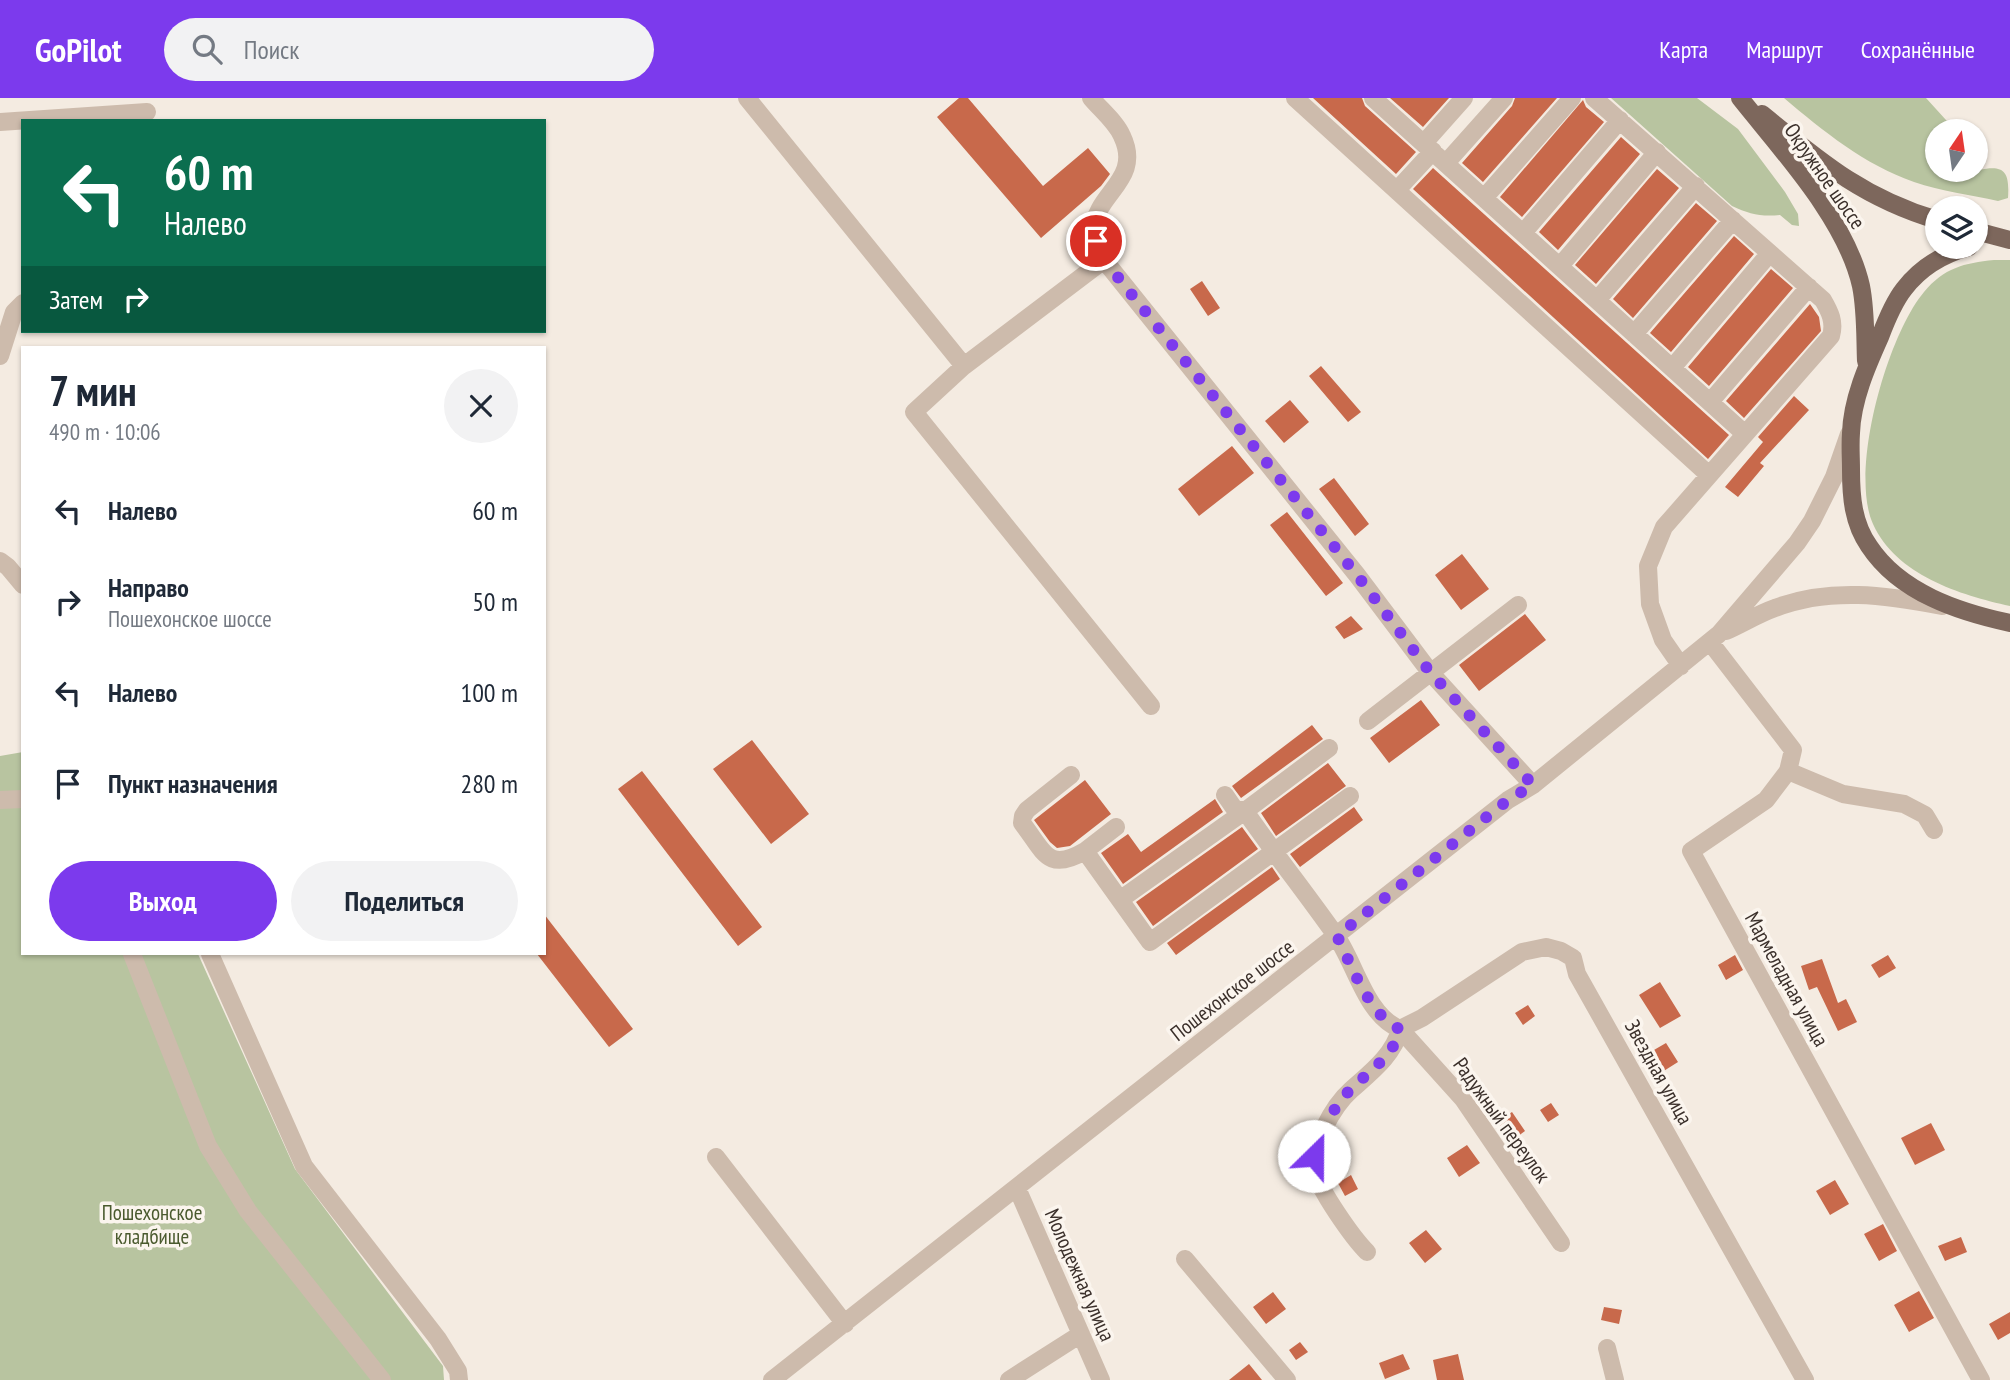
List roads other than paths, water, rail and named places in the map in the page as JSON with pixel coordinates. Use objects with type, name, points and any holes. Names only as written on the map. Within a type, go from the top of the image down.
[{"type":"main road","name":"Окружное шоссе","points":[[1741,98],[1850,183],[1893,205],[1925,216]]},
{"type":"main road","name":"Окружное шоссе","points":[[1741,98],[1810,187],[1848,249],[1861,288],[1865,314],[1866,370]]},
{"type":"main road","points":[[1988,234],[2010,241]]},
{"type":"main road","points":[[1988,244],[2010,241]]},
{"type":"main road","name":"Окружное шоссе","points":[[1938,259],[1902,291],[1866,370],[1851,430],[1852,496],[1857,524],[1877,557],[1916,589],[1953,608],[2010,624]]},
{"type":"street","points":[[747,98],[964,366]]},
{"type":"street","points":[[1091,98],[1121,133],[1127,155],[1119,184],[1103,202],[1095,220],[1096,241],[1104,260],[1357,575],[1430,672],[1533,785]]},
{"type":"street","points":[[1296,98],[1709,475]]},
{"type":"street","points":[[1373,98],[1393,104],[1434,153],[1745,434]]},
{"type":"street","points":[[1434,153],[1464,98]]},
{"type":"street","points":[[1397,190],[1434,153],[1504,98]]},
{"type":"street","points":[[1484,198],[1572,98]]},
{"type":"street","points":[[1594,98],[1823,300],[1831,314],[1833,327],[1831,336],[1664,527],[1648,566],[1650,604],[1663,640],[1681,666]]},
{"type":"street","points":[[44,119],[148,112]]},
{"type":"street","points":[[1523,233],[1620,120]]},
{"type":"street","points":[[0,122],[21,121]]},
{"type":"street","points":[[1560,266],[1657,152]]},
{"type":"street","points":[[1597,300],[1696,186]]},
{"type":"street","points":[[1634,334],[1733,220]]},
{"type":"street","points":[[1672,368],[1770,253]]},
{"type":"street","points":[[1104,260],[964,366],[914,412],[1151,706]]},
{"type":"street","points":[[1710,402],[1808,287]]},
{"type":"street","points":[[0,356],[12,306]]},
{"type":"street","points":[[1714,638],[1797,543],[1812,521],[1834,477],[1851,430]]},
{"type":"street","points":[[0,561],[21,583]]},
{"type":"street","points":[[1714,638],[1775,608],[1798,601],[1845,594],[1909,600],[1953,608]]},
{"type":"street","points":[[1368,721],[1518,605]]},
{"type":"street","points":[[1714,638],[1793,750],[1788,771],[1843,794],[1904,804],[1925,816],[1934,830]]},
{"type":"street","name":"Пошехонское шоссе","points":[[772,1380],[1508,800],[1533,785],[1714,638]]},
{"type":"street","points":[[1121,899],[1329,748]]},
{"type":"street","name":"Мармеладная улица","points":[[1788,771],[1766,800],[1691,851],[1981,1380]]},
{"type":"street","points":[[1071,775],[1023,816],[1022,823],[1051,860],[1070,860],[1115,827]]},
{"type":"street","name":"Радужный переулок","points":[[1225,795],[1234,808],[1245,811],[1337,936],[1363,990],[1389,1024],[1400,1029],[1463,1099],[1561,1243]]},
{"type":"street","points":[[1085,851],[1150,942],[1350,796]]},
{"type":"street","points":[[0,800],[21,799]]},
{"type":"street","name":"Звездная улица","points":[[1400,1029],[1422,1018],[1522,952],[1546,947],[1561,950],[1573,958],[1577,974],[1805,1380]]},
{"type":"street","points":[[132,955],[208,1146],[248,1211],[382,1380]]},
{"type":"street","points":[[210,955],[304,1166],[438,1339],[458,1371],[459,1380]]},
{"type":"street","points":[[1367,1252],[1356,1240],[1315,1173],[1314,1156],[1320,1137],[1335,1111],[1348,1093],[1373,1071],[1397,1042],[1400,1029]]},
{"type":"street","points":[[716,1157],[845,1324]]},
{"type":"street","name":"Молодежная улица","points":[[1017,1188],[1101,1380]]},
{"type":"street","points":[[1185,1259],[1287,1380]]},
{"type":"street","points":[[1015,1378],[1081,1334]]},
{"type":"street","points":[[1607,1348],[1615,1380]]},
{"type":"park label","name":"Пошехонское кладбище","points":[[152,1224]]}]
